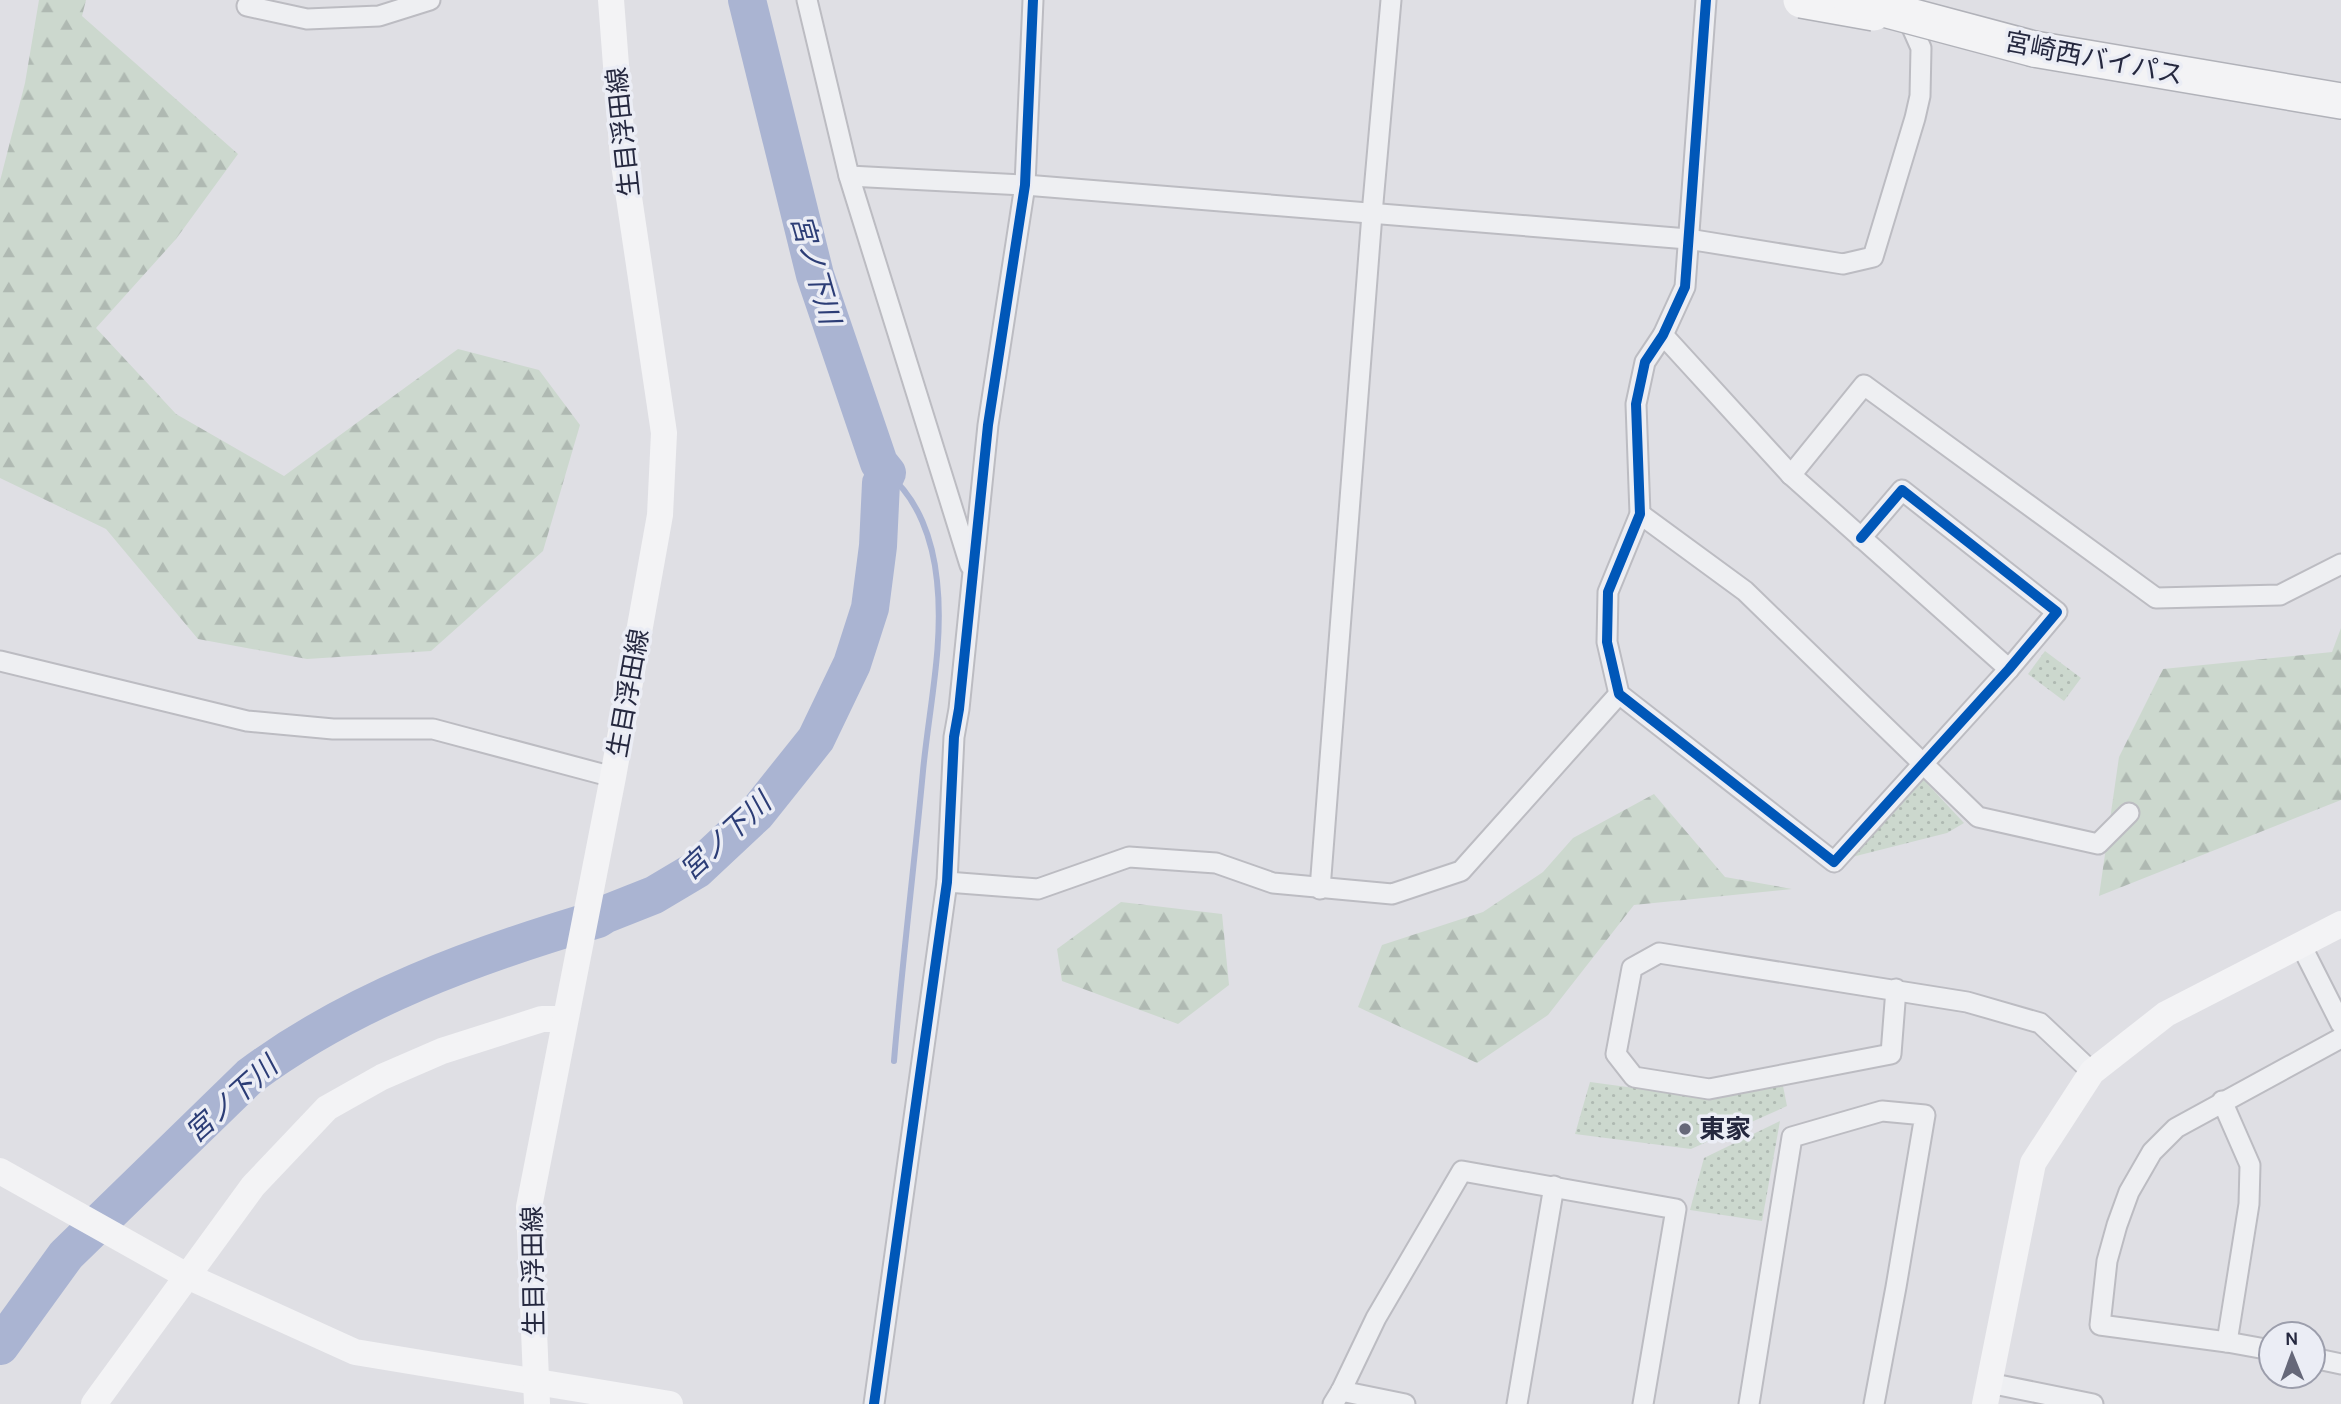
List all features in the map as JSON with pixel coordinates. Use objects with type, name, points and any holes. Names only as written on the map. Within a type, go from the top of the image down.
[{"type":"highway","points":[[1801,0],[1909,10]]},
{"type":"highway","name":"宮崎西バイパス","points":[[1850,0],[1909,10],[2035,43],[2341,100]]},
{"type":"highway","name":"宮崎西バイパス","points":[[1890,0],[2035,43],[2341,81]]},
{"type":"street","points":[[247,6],[307,19],[379,16],[430,0]]},
{"type":"street","name":"生目浮田線","points":[[536,1393],[529,1207],[613,778],[660,515],[664,433],[623,156],[611,0]]},
{"type":"street","points":[[807,0],[849,176],[973,576]]},
{"type":"street","points":[[874,1404],[947,882],[954,737],[988,425],[1025,185],[1033,0]]},
{"type":"street","points":[[1320,889],[1391,0]]},
{"type":"street","points":[[1706,0],[1685,286],[1663,335],[1645,362],[1636,404],[1640,514],[1608,592],[1607,642],[1619,694],[1834,862],[2009,669],[2057,612],[1902,490],[1861,538]]},
{"type":"street","points":[[849,176],[1025,185],[1688,239],[1843,264],[1873,257],[1920,96],[1922,48],[1909,10]]},
{"type":"street","points":[[1663,335],[1791,475],[2009,669]]},
{"type":"street","points":[[1791,475],[1864,385],[2155,598],[2280,594],[2341,564]]},
{"type":"street","points":[[1640,514],[1745,591],[1978,817],[2098,844],[2129,813]]},
{"type":"street","points":[[0,661],[247,721],[332,729],[433,729],[613,778]]},
{"type":"street","points":[[947,882],[1038,889],[1129,857],[1216,863],[1273,884],[1392,894],[1461,871],[1619,694]]},
{"type":"street","points":[[2082,1403],[1987,1394],[2033,1163],[2092,1072],[2166,1014],[2341,924]]},
{"type":"street","points":[[2301,945],[2341,1024]]},
{"type":"street","points":[[1896,989],[1891,1054],[1709,1089],[1634,1077],[1616,1054],[1632,968],[1659,953],[1896,989],[1967,1002],[2040,1023],[2092,1072]]},
{"type":"street","points":[[94,1404],[253,1185],[327,1108],[382,1077],[442,1051],[542,1019],[564,1019]]},
{"type":"street","points":[[2257,1347],[2100,1325],[2107,1261],[2129,1192],[2152,1152],[2176,1128],[2341,1038]]},
{"type":"street","points":[[2222,1101],[2250,1165],[2249,1204],[2227,1342]]},
{"type":"street","points":[[1749,1404],[1792,1137],[1882,1111],[1925,1115],[1874,1404]]},
{"type":"street","points":[[0,1171],[187,1276],[355,1352],[536,1393],[670,1404]]},
{"type":"street","points":[[1405,1404],[1337,1398],[1376,1318],[1462,1171],[1676,1209],[1643,1404]]},
{"type":"street","points":[[1517,1404],[1554,1186]]},
{"type":"green space","points":[[39,0],[86,0],[82,16],[238,154],[176,239],[96,328],[176,414],[284,476],[458,349],[539,370],[580,425],[543,551],[431,651],[307,659],[198,639],[106,529],[0,478],[0,181],[25,83]]},
{"type":"green space","points":[[2341,628],[2341,800],[2099,896],[2119,757],[2163,669],[2332,652]]},
{"type":"green space","points":[[2045,651],[2081,678],[2064,701],[2028,674]]},
{"type":"green space","points":[[1923,779],[1964,823],[1947,833],[1852,857]]},
{"type":"green space","points":[[1654,794],[1725,877],[1792,889],[1634,905],[1548,1015],[1477,1063],[1358,1007],[1382,945],[1483,912],[1543,872],[1573,838]]},
{"type":"green space","points":[[1121,902],[1222,914],[1229,985],[1178,1024],[1062,981],[1057,949]]},
{"type":"green space","points":[[1590,1082],[1709,1098],[1783,1086],[1787,1106],[1691,1149],[1575,1134]]},
{"type":"green space","points":[[1780,1121],[1762,1221],[1690,1210],[1704,1158]]},
{"type":"waterway","name":"宮ノ下川","points":[[0,1346],[66,1255],[250,1076],[330,1024],[416,982],[506,948],[598,919],[654,895],[696,870],[757,813],[816,739],[852,664],[870,608],[878,546],[881,483],[887,473],[879,463],[815,275],[747,0]]},
{"type":"waterway","points":[[887,473],[908,495],[928,536],[935,566],[939,605],[937,652],[894,1061]]},
{"type":"cycle path","points":[[874,1404],[947,882],[954,737],[988,425],[1025,185],[1033,0]]},
{"type":"cycle path","points":[[1706,0],[1685,287],[1663,335],[1645,362],[1636,404],[1640,514],[1608,592],[1607,642],[1619,694],[1834,862],[2009,669],[2057,612],[1902,490],[1861,538]]},
{"type":"place","name":"東家","points":[[1685,1129]]}]
